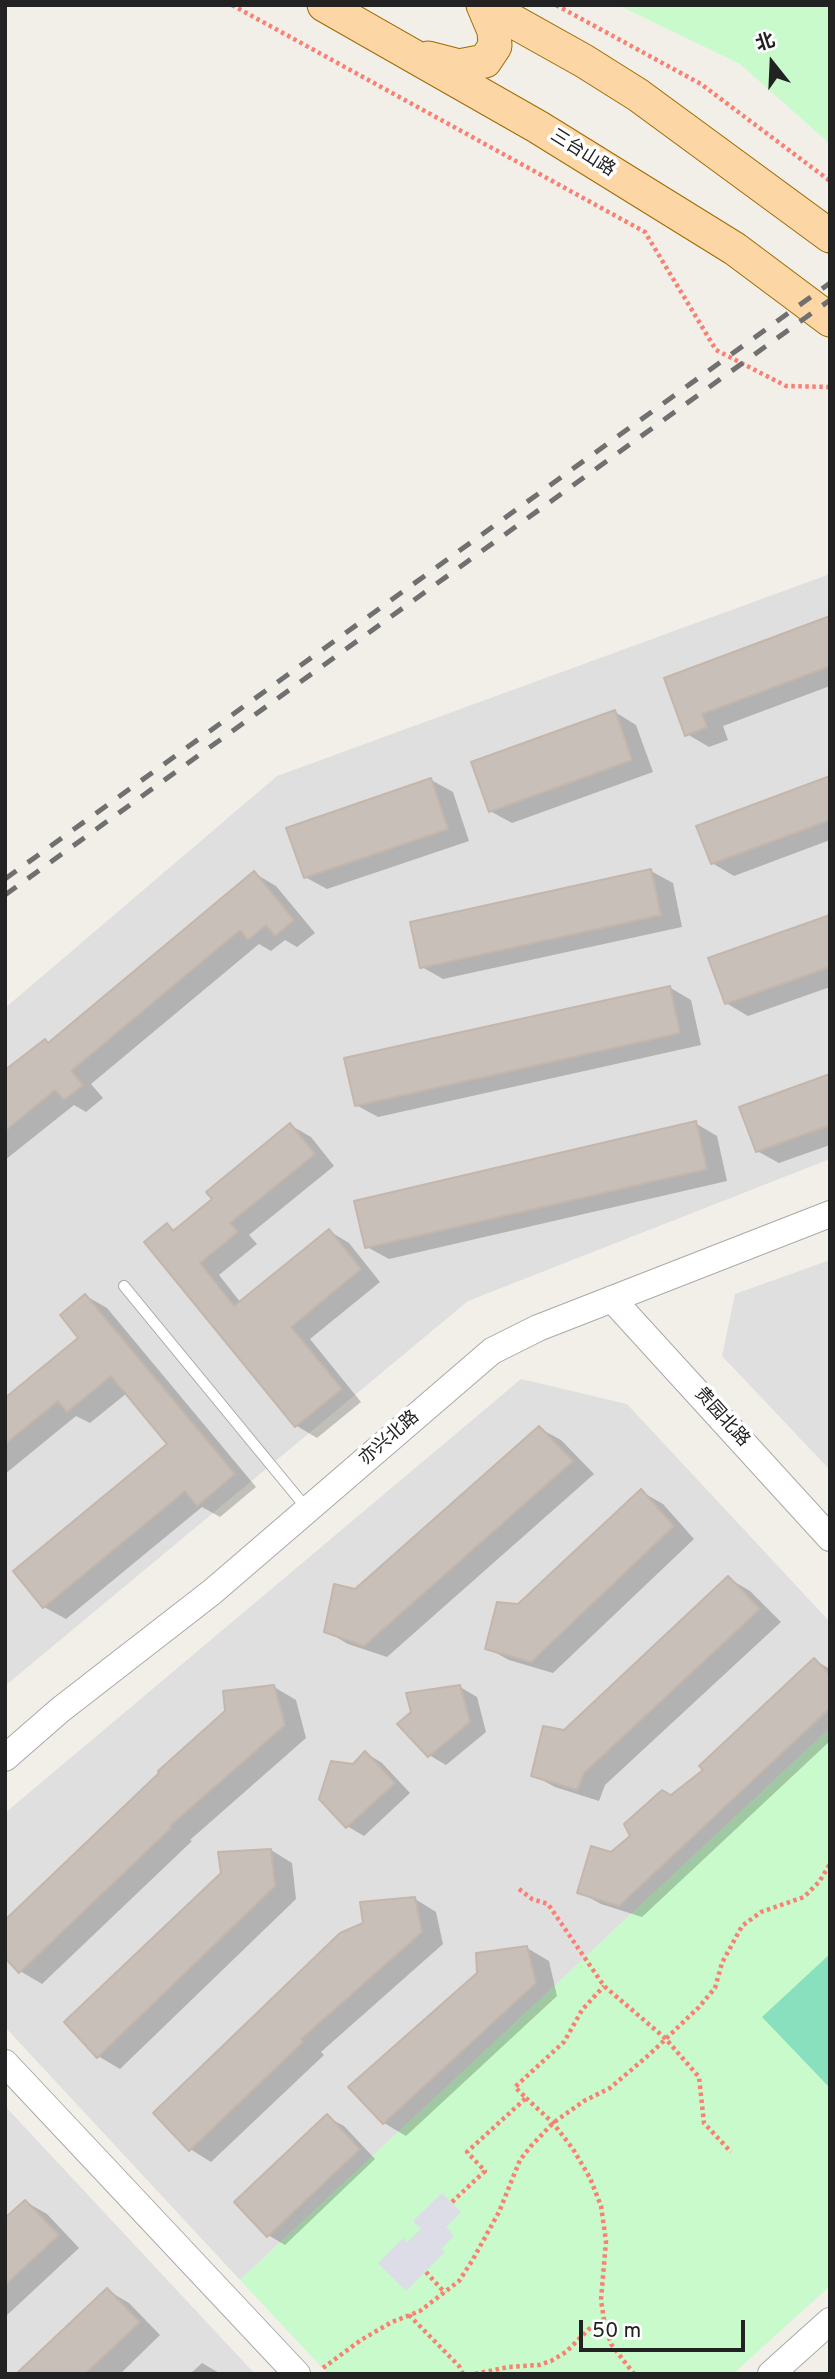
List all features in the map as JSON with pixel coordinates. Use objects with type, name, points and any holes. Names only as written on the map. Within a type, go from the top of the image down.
[{"type":"main road","name":"三台山路","points":[[324,5],[538,127],[712,235],[830,320]]},
{"type":"main road","points":[[405,53],[459,66],[485,61],[495,46],[494,31],[483,5]]},
{"type":"main road","points":[[483,5],[584,61],[638,95],[830,236]]},
{"type":"street","name":"亦兴北路","points":[[5,1758],[61,1710],[212,1592],[492,1352],[538,1328],[830,1214]]},
{"type":"street","name":"贵园北路","points":[[612,1299],[830,1538]]},
{"type":"street","points":[[5,2063],[297,2374]]},
{"type":"street","points":[[771,2374],[830,2321]]},
{"type":"lane","points":[[124,1286],[307,1510]]},
{"type":"path","points":[[232,5],[645,232],[716,350],[786,386],[830,387]]},
{"type":"path","points":[[556,5],[701,84],[830,181]]},
{"type":"path","points":[[323,2368],[361,2340],[392,2322],[420,2311],[459,2281],[499,2211],[520,2160],[553,2123],[584,2101],[610,2088],[699,2007],[715,1988],[722,1963],[742,1926],[761,1912],[804,1897],[819,1882],[830,1864]]},
{"type":"path","points":[[519,1889],[532,1899],[548,1904],[604,1986],[665,2038],[699,2077],[704,2123],[731,2152]]},
{"type":"path","points":[[604,1986],[582,2010],[564,2042],[515,2087],[553,2123],[590,2178],[601,2206],[606,2241],[601,2300],[604,2320],[611,2344],[635,2374]]},
{"type":"path","points":[[452,2202],[485,2171],[467,2152],[526,2098]]},
{"type":"path","points":[[426,2272],[445,2292]]},
{"type":"path","points":[[409,2315],[463,2374]]},
{"type":"path","points":[[475,2374],[551,2361],[604,2320]]},
{"type":"shaded area","points":[[830,574],[830,1159],[468,1301],[5,1686],[5,1008],[277,776]]},
{"type":"shaded area","points":[[830,1260],[830,1470],[722,1356],[735,1294]]},
{"type":"shaded area","points":[[521,1379],[627,1404],[830,1622],[830,1728],[240,2280],[5,2027],[5,1813]]},
{"type":"shaded area","points":[[5,2106],[255,2374],[5,2374]]},
{"type":"shaded area","points":[[442,2193],[461,2212],[446,2227],[454,2236],[442,2248],[445,2252],[406,2291],[378,2263],[403,2238],[407,2242],[421,2229],[413,2221]]},
{"type":"green space","points":[[618,5],[830,5],[830,144],[740,64]]},
{"type":"green space","points":[[830,1728],[830,2286],[733,2374],[328,2374],[240,2280]]},
{"type":"green space","points":[[830,1954],[830,2088],[762,2017]]},
{"type":"building","points":[[830,616],[830,666],[702,714],[707,727],[685,736],[664,678]]},
{"type":"building","points":[[615,710],[632,760],[489,812],[471,762]]},
{"type":"building","points":[[830,776],[830,820],[711,864],[696,826]]},
{"type":"building","points":[[431,778],[448,829],[304,878],[286,828]]},
{"type":"building","points":[[651,869],[661,915],[420,968],[410,922]]},
{"type":"building","points":[[254,871],[294,920],[275,936],[266,925],[248,940],[240,930],[71,1071],[83,1085],[64,1100],[55,1090],[5,1131],[5,1070],[45,1039],[48,1043]]},
{"type":"building","points":[[830,915],[830,967],[725,1004],[708,958]]},
{"type":"building","points":[[670,986],[680,1033],[355,1106],[344,1058]]},
{"type":"building","points":[[830,1074],[830,1125],[756,1152],[739,1107]]},
{"type":"building","points":[[696,1121],[707,1169],[365,1248],[354,1201]]},
{"type":"building","points":[[290,1123],[315,1154],[230,1223],[238,1232],[200,1263],[234,1306],[329,1229],[361,1269],[291,1327],[342,1389],[295,1427],[144,1242],[167,1223],[173,1231],[212,1199],[206,1192]]},
{"type":"building","points":[[85,1294],[235,1474],[197,1506],[185,1491],[43,1608],[13,1571],[167,1444],[111,1376],[67,1412],[58,1401],[5,1444],[5,1398],[78,1338],[60,1315]]},
{"type":"building","points":[[539,1426],[573,1461],[364,1646],[324,1632],[334,1584],[355,1589]]},
{"type":"building","points":[[641,1489],[674,1526],[531,1662],[485,1649],[497,1602],[518,1604]]},
{"type":"building","points":[[728,1576],[760,1609],[584,1773],[577,1790],[531,1776],[543,1726],[564,1730]]},
{"type":"building","points":[[814,1658],[830,1675],[830,1708],[619,1906],[577,1893],[591,1846],[611,1852],[630,1836],[624,1824],[662,1790],[671,1795],[703,1770],[699,1766]]},
{"type":"building","points":[[274,1685],[285,1725],[170,1826],[171,1828],[19,1973],[5,1958],[5,1920],[159,1773],[158,1771],[225,1711],[223,1691]]},
{"type":"building","points":[[460,1685],[470,1722],[428,1757],[397,1724],[411,1712],[406,1693]]},
{"type":"building","points":[[365,1751],[395,1783],[346,1828],[319,1799],[331,1761],[353,1764]]},
{"type":"building","points":[[271,1849],[275,1886],[97,2058],[64,2022],[221,1873],[218,1852]]},
{"type":"building","points":[[415,1897],[422,1932],[301,2039],[303,2042],[189,2151],[153,2113],[340,1933],[363,1923],[360,1902]]},
{"type":"building","points":[[527,1946],[536,1983],[383,2124],[348,2087],[477,1973],[476,1953]]},
{"type":"building","points":[[327,2114],[360,2149],[267,2237],[234,2202]]},
{"type":"building","points":[[25,2200],[59,2235],[5,2285],[5,2218]]},
{"type":"building","points":[[107,2288],[140,2322],[85,2374],[16,2374]]},
{"type":"railway","points":[[5,879],[830,283]]},
{"type":"railway","points":[[5,895],[830,300]]}]
